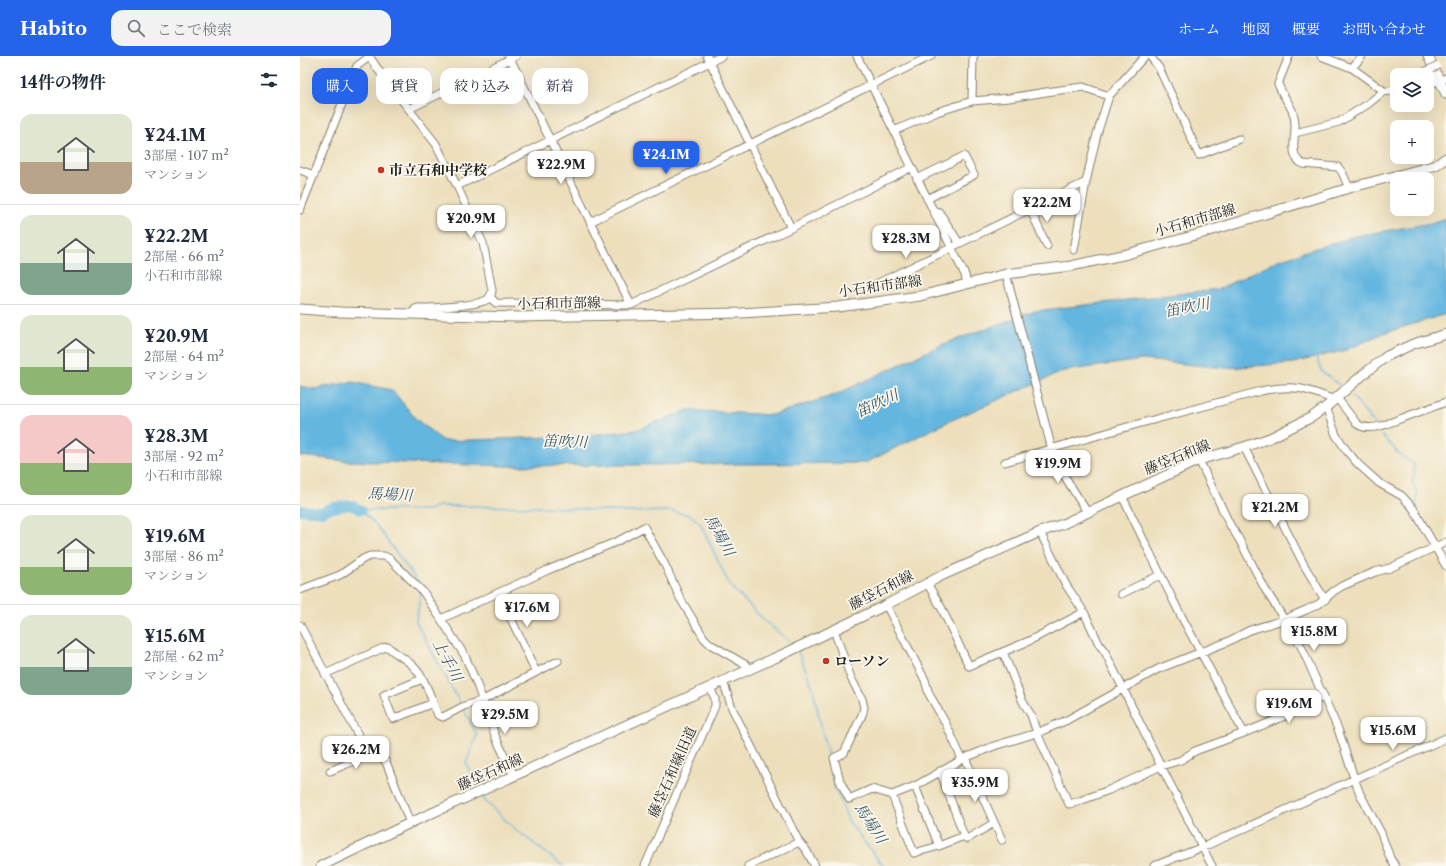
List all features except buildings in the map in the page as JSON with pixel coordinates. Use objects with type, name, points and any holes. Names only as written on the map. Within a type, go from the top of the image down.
[{"type":"main road","points":[[1428,56],[1442,79],[1446,94]]},
{"type":"main road","name":"小石和市部線","points":[[300,309],[516,317],[775,312],[881,302],[920,296],[967,284],[1071,266],[1127,254],[1203,233],[1349,188],[1425,168],[1446,158]]},
{"type":"main road","name":"藤垈石和線","points":[[321,866],[410,823],[794,649],[886,605],[927,583],[1040,532],[1063,524],[1199,460],[1270,438],[1312,417],[1337,399],[1387,356],[1417,342],[1446,334]]},
{"type":"street","points":[[457,186],[709,59],[722,56]]},
{"type":"street","points":[[857,56],[965,275],[967,284]]},
{"type":"street","points":[[590,222],[931,56]]},
{"type":"street","points":[[972,101],[972,69],[974,56]]},
{"type":"street","points":[[1074,250],[1086,182],[1097,134],[1109,96],[1145,56]]},
{"type":"street","points":[[1150,56],[1159,68],[1199,156],[1239,139]]},
{"type":"street","points":[[1289,56],[1278,84],[1294,112],[1294,153],[1300,163],[1338,167],[1342,172],[1349,188]]},
{"type":"street","points":[[1321,56],[1352,68],[1384,91],[1390,91]]},
{"type":"street","points":[[1352,68],[1362,56]]},
{"type":"street","points":[[300,210],[357,66],[369,57],[436,144],[483,243],[492,290],[490,297],[483,301],[439,308],[418,308],[415,309],[413,314]]},
{"type":"street","points":[[409,109],[512,57],[549,140],[631,305]]},
{"type":"street","points":[[709,59],[791,228]]},
{"type":"street","points":[[1432,68],[1436,66]]},
{"type":"street","points":[[894,131],[936,112],[972,101],[1009,98],[1083,87],[1109,96]]},
{"type":"street","points":[[1295,133],[1338,122],[1368,104],[1384,91]]},
{"type":"street","points":[[917,179],[964,156],[974,175],[927,199]]},
{"type":"street","points":[[490,297],[496,303],[631,305],[791,228],[912,167]]},
{"type":"street","points":[[300,170],[314,175]]},
{"type":"street","points":[[933,210],[939,212],[957,244],[1086,182]]},
{"type":"street","points":[[1030,209],[1047,246]]},
{"type":"street","points":[[872,286],[948,249]]},
{"type":"street","points":[[1007,278],[1052,447],[1062,472],[1087,512]]},
{"type":"street","points":[[1005,462],[1052,447],[1277,388],[1289,387],[1305,389],[1337,399],[1361,427],[1381,426],[1446,402]]},
{"type":"street","points":[[1326,407],[1336,435],[1347,451],[1358,464],[1379,483],[1402,496],[1414,508],[1446,566]]},
{"type":"street","points":[[1244,447],[1304,565],[1325,600]]},
{"type":"street","points":[[1199,460],[1230,525],[1265,589],[1283,620],[1301,646],[1338,729],[1360,794],[1381,833],[1390,858],[1396,866]]},
{"type":"street","points":[[1122,496],[1200,654],[1244,733]]},
{"type":"street","points":[[441,619],[548,570],[618,541],[644,527],[665,565],[680,598],[704,638],[710,644],[746,666],[748,670]]},
{"type":"street","points":[[1040,532],[1066,585],[1084,612],[1098,644],[1105,652],[1212,866]]},
{"type":"street","points":[[834,630],[851,678],[862,699],[864,708],[844,753],[834,758],[840,781],[849,799],[872,789],[892,795],[915,786],[964,758],[994,746],[1037,733],[1085,710],[1158,669],[1200,654],[1250,630],[1283,620],[1313,607],[1325,600],[1334,591],[1342,586],[1375,572],[1390,568],[1434,546],[1446,542]]},
{"type":"street","points":[[300,590],[340,575],[363,559],[370,556],[378,555],[390,559],[422,590],[465,656],[483,700],[496,738],[514,776]]},
{"type":"street","points":[[1121,594],[1160,575]]},
{"type":"street","points":[[927,583],[941,607],[969,666],[1029,641],[1084,612]]},
{"type":"street","points":[[499,593],[536,672]]},
{"type":"street","points":[[886,605],[925,680],[929,694],[964,758],[1002,840]]},
{"type":"street","points":[[300,625],[359,736],[364,743],[386,762],[410,823]]},
{"type":"street","points":[[325,674],[383,648],[388,648],[412,666],[422,679],[440,717],[462,707],[483,700],[558,660]]},
{"type":"street","points":[[1003,652],[1023,702],[1031,715],[1037,733],[1070,804],[1109,790],[1161,766],[1181,760],[1195,751],[1287,715],[1324,696]]},
{"type":"street","points":[[422,679],[384,695],[393,718],[433,703]]},
{"type":"street","points":[[723,681],[732,708],[799,842],[806,850],[815,866]]},
{"type":"street","name":"藤垈石和線旧道","points":[[645,866],[715,706],[715,699],[710,687]]},
{"type":"street","points":[[1154,866],[1202,847],[1446,738]]},
{"type":"street","points":[[330,771],[374,752]]},
{"type":"street","points":[[940,771],[964,836],[967,839],[994,823]]},
{"type":"street","points":[[915,786],[939,846]]},
{"type":"street","points":[[892,795],[914,852],[939,846],[964,836]]},
{"type":"street","points":[[748,866],[799,842]]},
{"type":"water","name":"笛吹川","points":[[1446,218],[1446,314],[1384,333],[1346,350],[1293,363],[1226,368],[1142,360],[1064,371],[945,423],[865,463],[505,466],[345,461],[300,456],[300,386],[314,389],[352,382],[392,390],[416,419],[443,441],[580,436],[636,430],[688,410],[772,415],[835,395],[941,345],[1035,311],[1219,289],[1278,260],[1355,236],[1431,223]]},
{"type":"waterway","points":[[1316,356],[1321,371],[1342,387]]},
{"type":"waterway","points":[[1352,396],[1375,425]]},
{"type":"waterway","points":[[1382,436],[1399,454],[1414,464],[1414,476],[1412,482],[1417,492],[1417,509]]},
{"type":"waterway","name":"馬場川","points":[[300,510],[322,512],[330,508],[351,505],[361,510]]},
{"type":"waterway","name":"馬場川","points":[[361,510],[429,510],[440,506],[548,507],[627,512],[670,511],[690,515],[700,523],[730,586],[766,622],[794,645]]},
{"type":"waterway","name":"上手川","points":[[361,510],[376,525],[417,581]]},
{"type":"waterway","name":"上手川","points":[[421,593],[416,622],[461,705]]},
{"type":"waterway","name":"馬場川","points":[[798,652],[812,685],[835,788],[849,822],[883,866]]},
{"type":"waterway","name":"上手川","points":[[463,708],[477,735],[466,763],[477,788]]},
{"type":"waterway","name":"上手川","points":[[481,795],[486,802],[515,829],[563,866]]},
{"type":"place","name":"市立石和中学校","points":[[381,170]]},
{"type":"place","name":"ローソン","points":[[826,661]]}]
